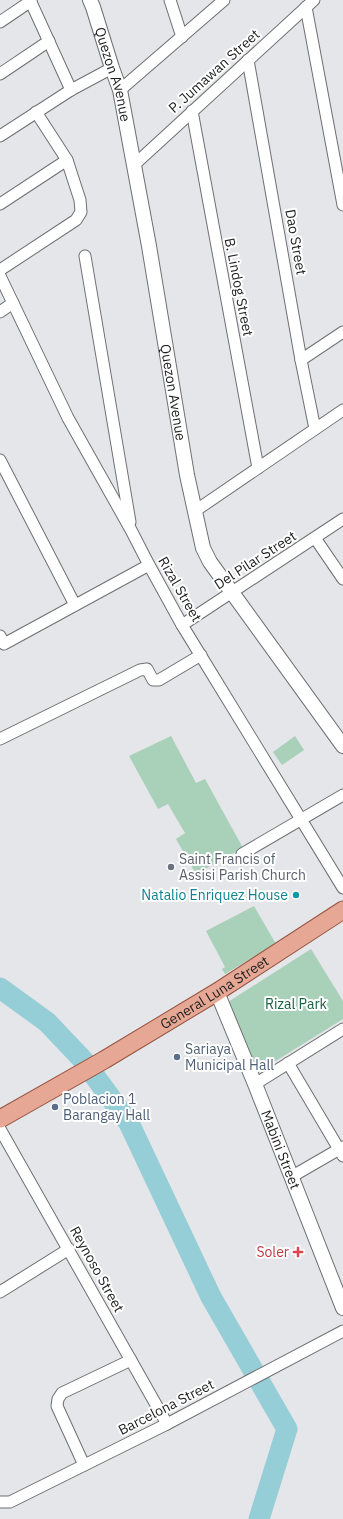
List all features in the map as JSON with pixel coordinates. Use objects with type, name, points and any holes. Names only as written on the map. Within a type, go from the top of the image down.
[{"type":"main road","name":"General Luna Street","points":[[0,1119],[84,1072],[217,992],[343,910]]},
{"type":"street","points":[[0,22],[30,0],[71,90]]},
{"type":"street","name":"Quezon Avenue","points":[[90,0],[120,90],[187,475],[203,548],[210,562],[343,746]]},
{"type":"street","points":[[170,0],[182,37]]},
{"type":"street","points":[[120,90],[224,0]]},
{"type":"street","points":[[310,4],[343,205]]},
{"type":"street","name":"P. Jumawan Street","points":[[134,164],[310,4]]},
{"type":"street","points":[[0,74],[49,42]]},
{"type":"street","name":"Dao Street","points":[[248,60],[301,360],[315,429]]},
{"type":"street","points":[[0,136],[71,90],[112,68]]},
{"type":"street","name":"B. Lindog Street","points":[[192,111],[258,468]]},
{"type":"street","points":[[0,270],[76,220],[81,212],[80,200],[67,160],[36,112]]},
{"type":"street","points":[[0,204],[67,160]]},
{"type":"street","points":[[84,256],[131,530]]},
{"type":"street","name":"Rizal Street","points":[[0,276],[68,418],[182,625],[343,888]]},
{"type":"street","points":[[0,312],[11,299]]},
{"type":"street","points":[[301,360],[343,332]]},
{"type":"street","points":[[195,511],[343,410]]},
{"type":"street","points":[[0,460],[75,605]]},
{"type":"street","name":"Del Pilar Street","points":[[182,625],[343,520]]},
{"type":"street","points":[[315,538],[343,579]]},
{"type":"street","points":[[0,636],[4,644],[149,565]]},
{"type":"street","points":[[0,739],[140,670],[147,669],[153,680],[159,680],[201,655]]},
{"type":"street","points":[[242,854],[343,795]]},
{"type":"street","name":"Mabini Street","points":[[217,992],[255,1084],[343,1308]]},
{"type":"street","points":[[255,1084],[343,1029]]},
{"type":"street","points":[[288,1063],[342,1151],[291,1177]]},
{"type":"street","name":"Reynoso Street","points":[[0,1129],[168,1424]]},
{"type":"street","points":[[0,1292],[68,1249]]},
{"type":"street","name":"Barcelona Street","points":[[0,1502],[10,1502],[168,1424],[343,1331]]},
{"type":"street","points":[[84,1465],[57,1406],[58,1398],[62,1393],[131,1360]]},
{"type":"green space","points":[[171,736],[196,783],[205,779],[243,848],[196,874],[176,839],[185,833],[168,804],[158,809],[129,756]]},
{"type":"green space","points":[[295,736],[304,750],[282,765],[273,752]]},
{"type":"green space","points":[[254,906],[276,944],[225,974],[222,969],[225,967],[206,931]]},
{"type":"green space","name":"Rizal Park","points":[[311,949],[343,1001],[343,1019],[258,1072],[228,1002]]},
{"type":"waterway","points":[[0,988],[47,1022],[83,1060],[129,1123],[211,1297],[287,1429],[259,1519]]},
{"type":"place","name":"Saint Francis of Assisi Parish Church","points":[[171,867]]},
{"type":"place","name":"Natalio Enriquez House","points":[[296,895]]},
{"type":"place","name":"Sariaya Municipal Hall","points":[[177,1057]]},
{"type":"place","name":"Poblacion 1 Barangay Hall","points":[[55,1107]]},
{"type":"place","name":"Soler","points":[[298,1252]]}]
